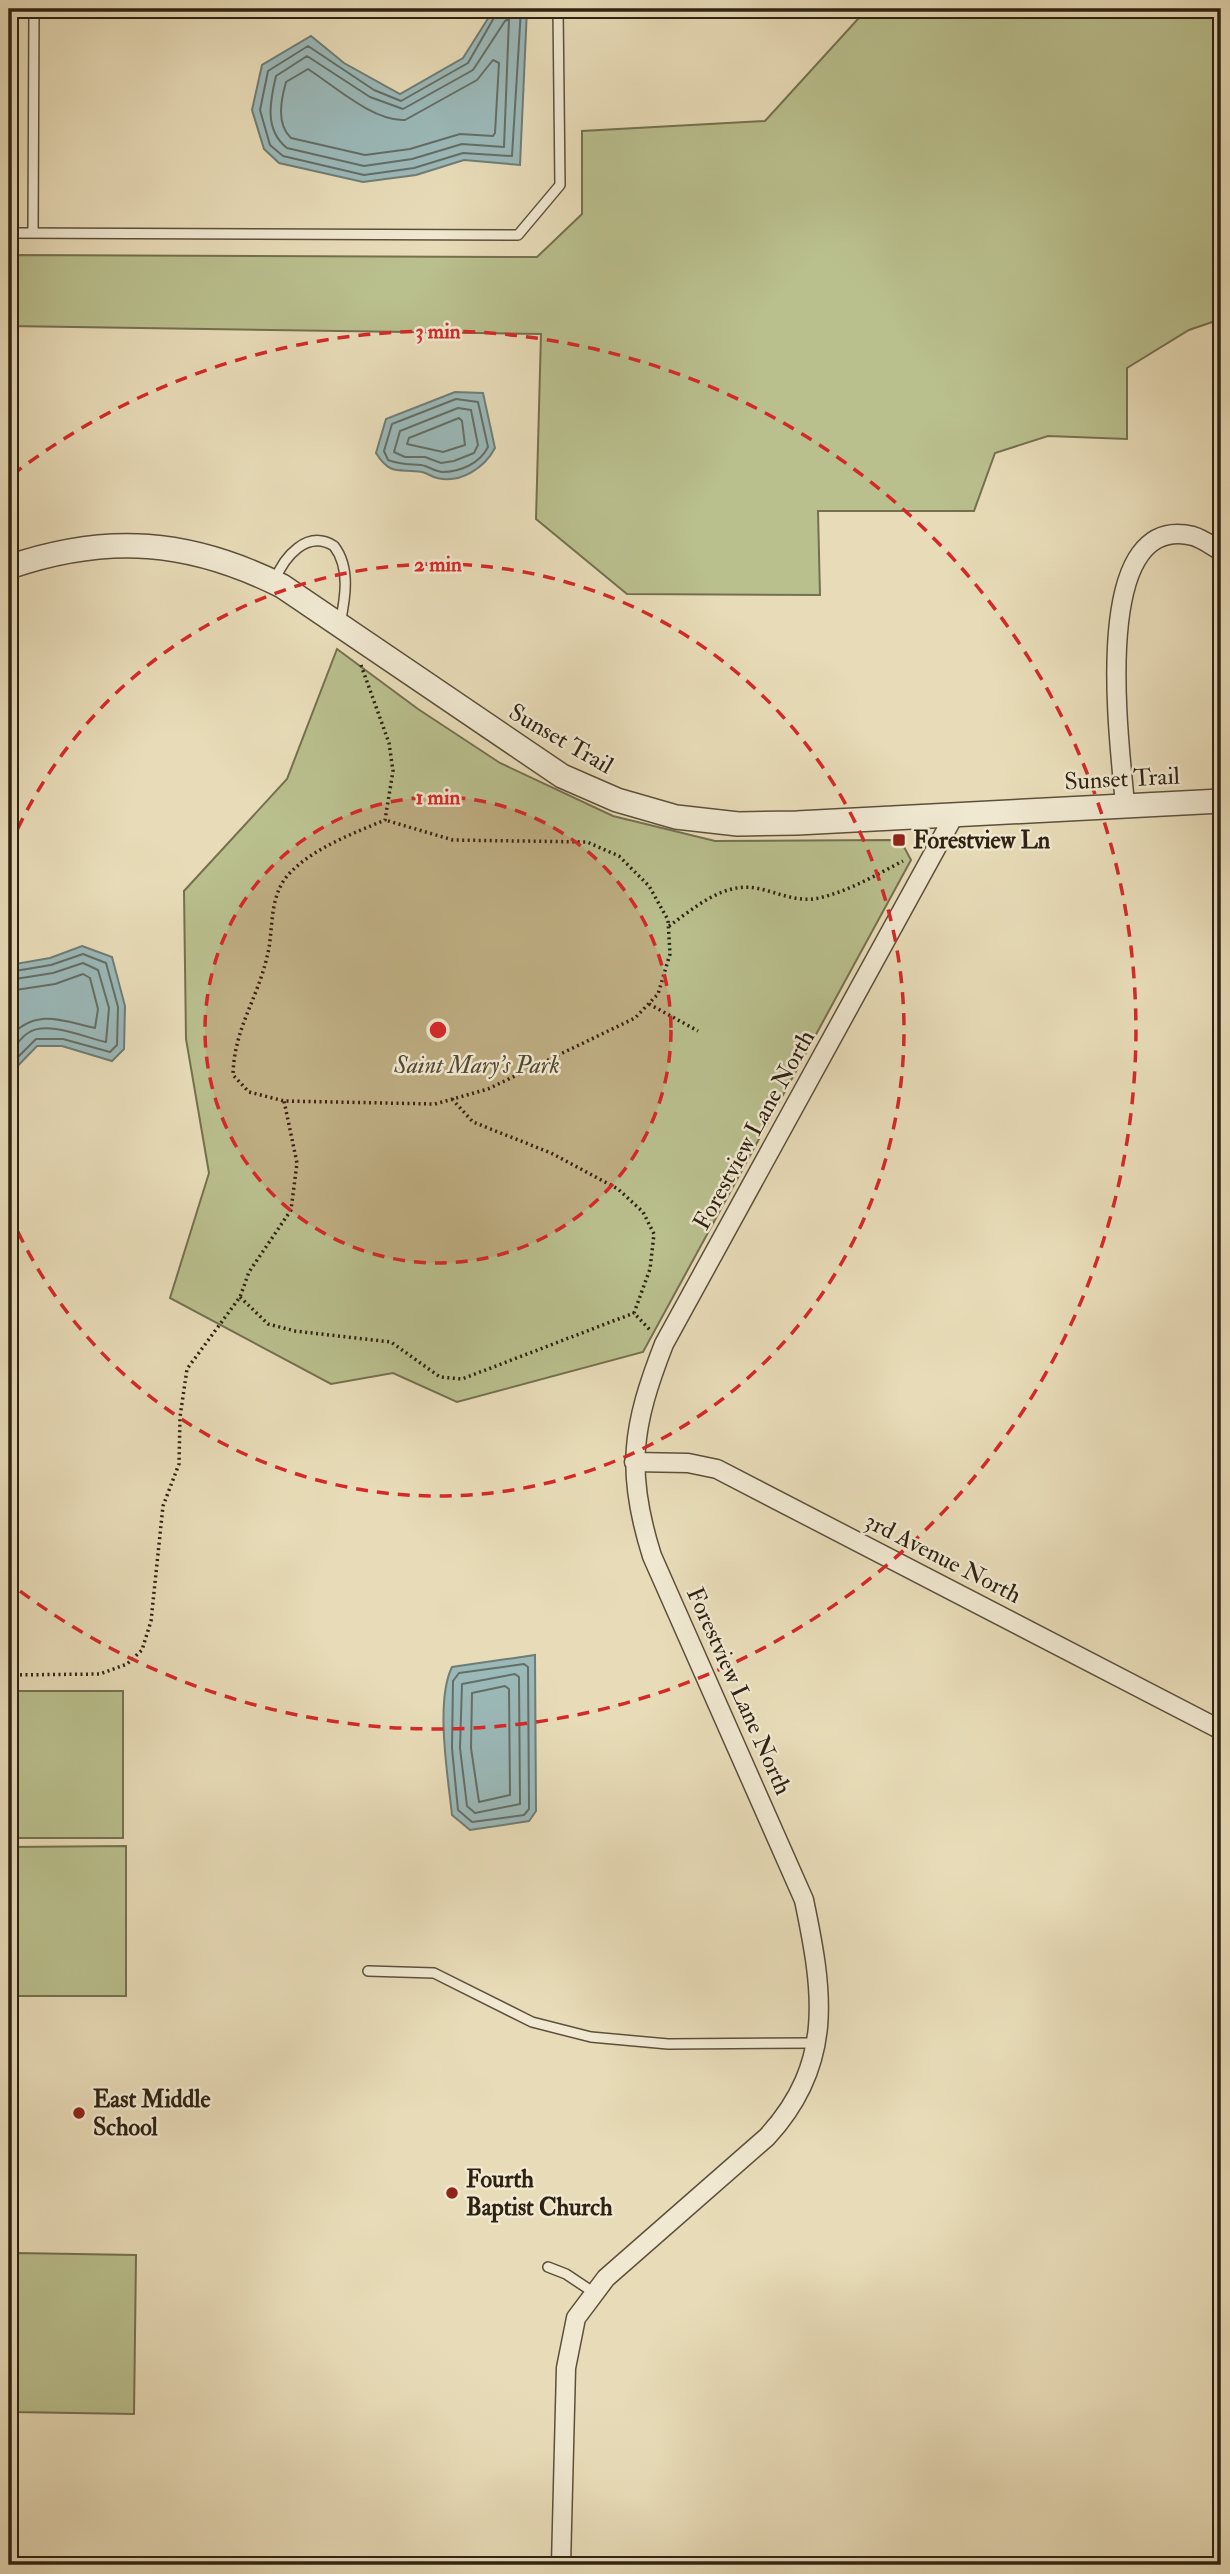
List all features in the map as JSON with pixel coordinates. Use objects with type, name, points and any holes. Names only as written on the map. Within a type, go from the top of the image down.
[{"type":"street","points":[[1125,805],[1116,650],[1119,609],[1130,569],[1148,546],[1174,535],[1193,537],[1221,551]]},
{"type":"street","name":"Sunset Trail","points":[[9,567],[79,550],[140,544],[207,555],[245,567],[274,582],[562,776],[617,800],[676,817],[738,824],[1221,801]]},
{"type":"street","name":"Forestview Lane North","points":[[561,2565],[566,2368],[576,2318],[593,2292],[767,2137],[790,2112],[806,2084],[818,2043],[814,1951],[804,1900],[652,1556],[639,1516],[634,1462],[645,1394],[664,1344],[955,814]]},
{"type":"street","name":"3rd Avenue North","points":[[634,1462],[688,1463],[717,1469],[1221,1730]]},
{"type":"lane","points":[[33,233],[34,9]]},
{"type":"lane","points":[[9,233],[518,235],[560,185],[558,9]]},
{"type":"lane","points":[[274,582],[282,566],[302,545],[319,540],[334,546],[344,569],[345,594],[340,626]]},
{"type":"lane","points":[[368,1971],[434,1973],[532,2022],[591,2037],[668,2044],[818,2043]]},
{"type":"lane","points":[[548,2267],[566,2274],[593,2292]]},
{"type":"path","points":[[359,659],[389,743],[393,771],[385,820]]},
{"type":"path","points":[[385,820],[453,840],[587,842],[619,856],[649,886],[668,919],[669,926],[670,954],[658,994],[635,1018],[488,1089],[435,1104],[284,1101],[248,1092],[233,1075],[233,1049],[267,957],[273,905],[287,876],[331,844],[385,820]]},
{"type":"path","points":[[669,926],[720,892],[753,887],[788,898],[817,899],[860,883],[903,861]]},
{"type":"path","points":[[649,1004],[698,1031]]},
{"type":"path","points":[[240,1297],[268,1324],[295,1331],[391,1342],[440,1377],[462,1379],[634,1313],[650,1269],[654,1234],[643,1212],[618,1189],[551,1153],[473,1122],[453,1099]]},
{"type":"path","points":[[9,1675],[100,1674],[127,1664],[142,1650],[151,1621],[163,1506],[180,1464],[180,1417],[187,1369],[240,1297],[248,1272],[291,1210],[297,1163],[284,1101]]},
{"type":"path","points":[[634,1313],[664,1344]]},
{"type":"green space","points":[[867,9],[1221,9],[1221,319],[1189,330],[1127,368],[1127,439],[1048,436],[995,453],[974,511],[818,511],[820,595],[627,594],[536,519],[541,334],[9,326],[9,255],[537,257],[582,214],[582,131],[765,121]]},
{"type":"green space","name":"Saint Mary's Park","points":[[337,649],[418,709],[500,763],[613,816],[715,841],[891,840],[903,845],[911,860],[643,1352],[457,1402],[393,1373],[331,1384],[170,1298],[209,1173],[186,1039],[184,891],[287,779]]},
{"type":"green space","points":[[9,1691],[123,1691],[123,1838],[9,1838]]},
{"type":"green space","points":[[126,1846],[126,1996],[9,1996],[9,1847]]},
{"type":"green space","points":[[15,2253],[136,2255],[134,2414],[13,2412]]},
{"type":"water","points":[[494,9],[527,9],[520,165],[464,160],[416,175],[363,182],[279,163],[264,149],[252,110],[262,65],[311,36],[344,63],[400,94],[463,58]]},
{"type":"water","points":[[455,392],[483,393],[495,448],[485,462],[463,476],[446,479],[422,472],[391,469],[381,461],[376,453],[386,419]]},
{"type":"water","points":[[82,946],[112,957],[125,1006],[124,1049],[112,1061],[62,1046],[37,1046],[9,1075],[9,965],[50,958]]},
{"type":"water","points":[[535,1655],[536,1811],[529,1821],[470,1830],[452,1815],[448,1781],[443,1719],[444,1699],[452,1667]]},
{"type":"place","name":"Forestview Ln","points":[[899,840]]},
{"type":"place","name":"East Middle School","points":[[79,2113]]},
{"type":"place","name":"Fourth Baptist Church","points":[[452,2193]]}]
